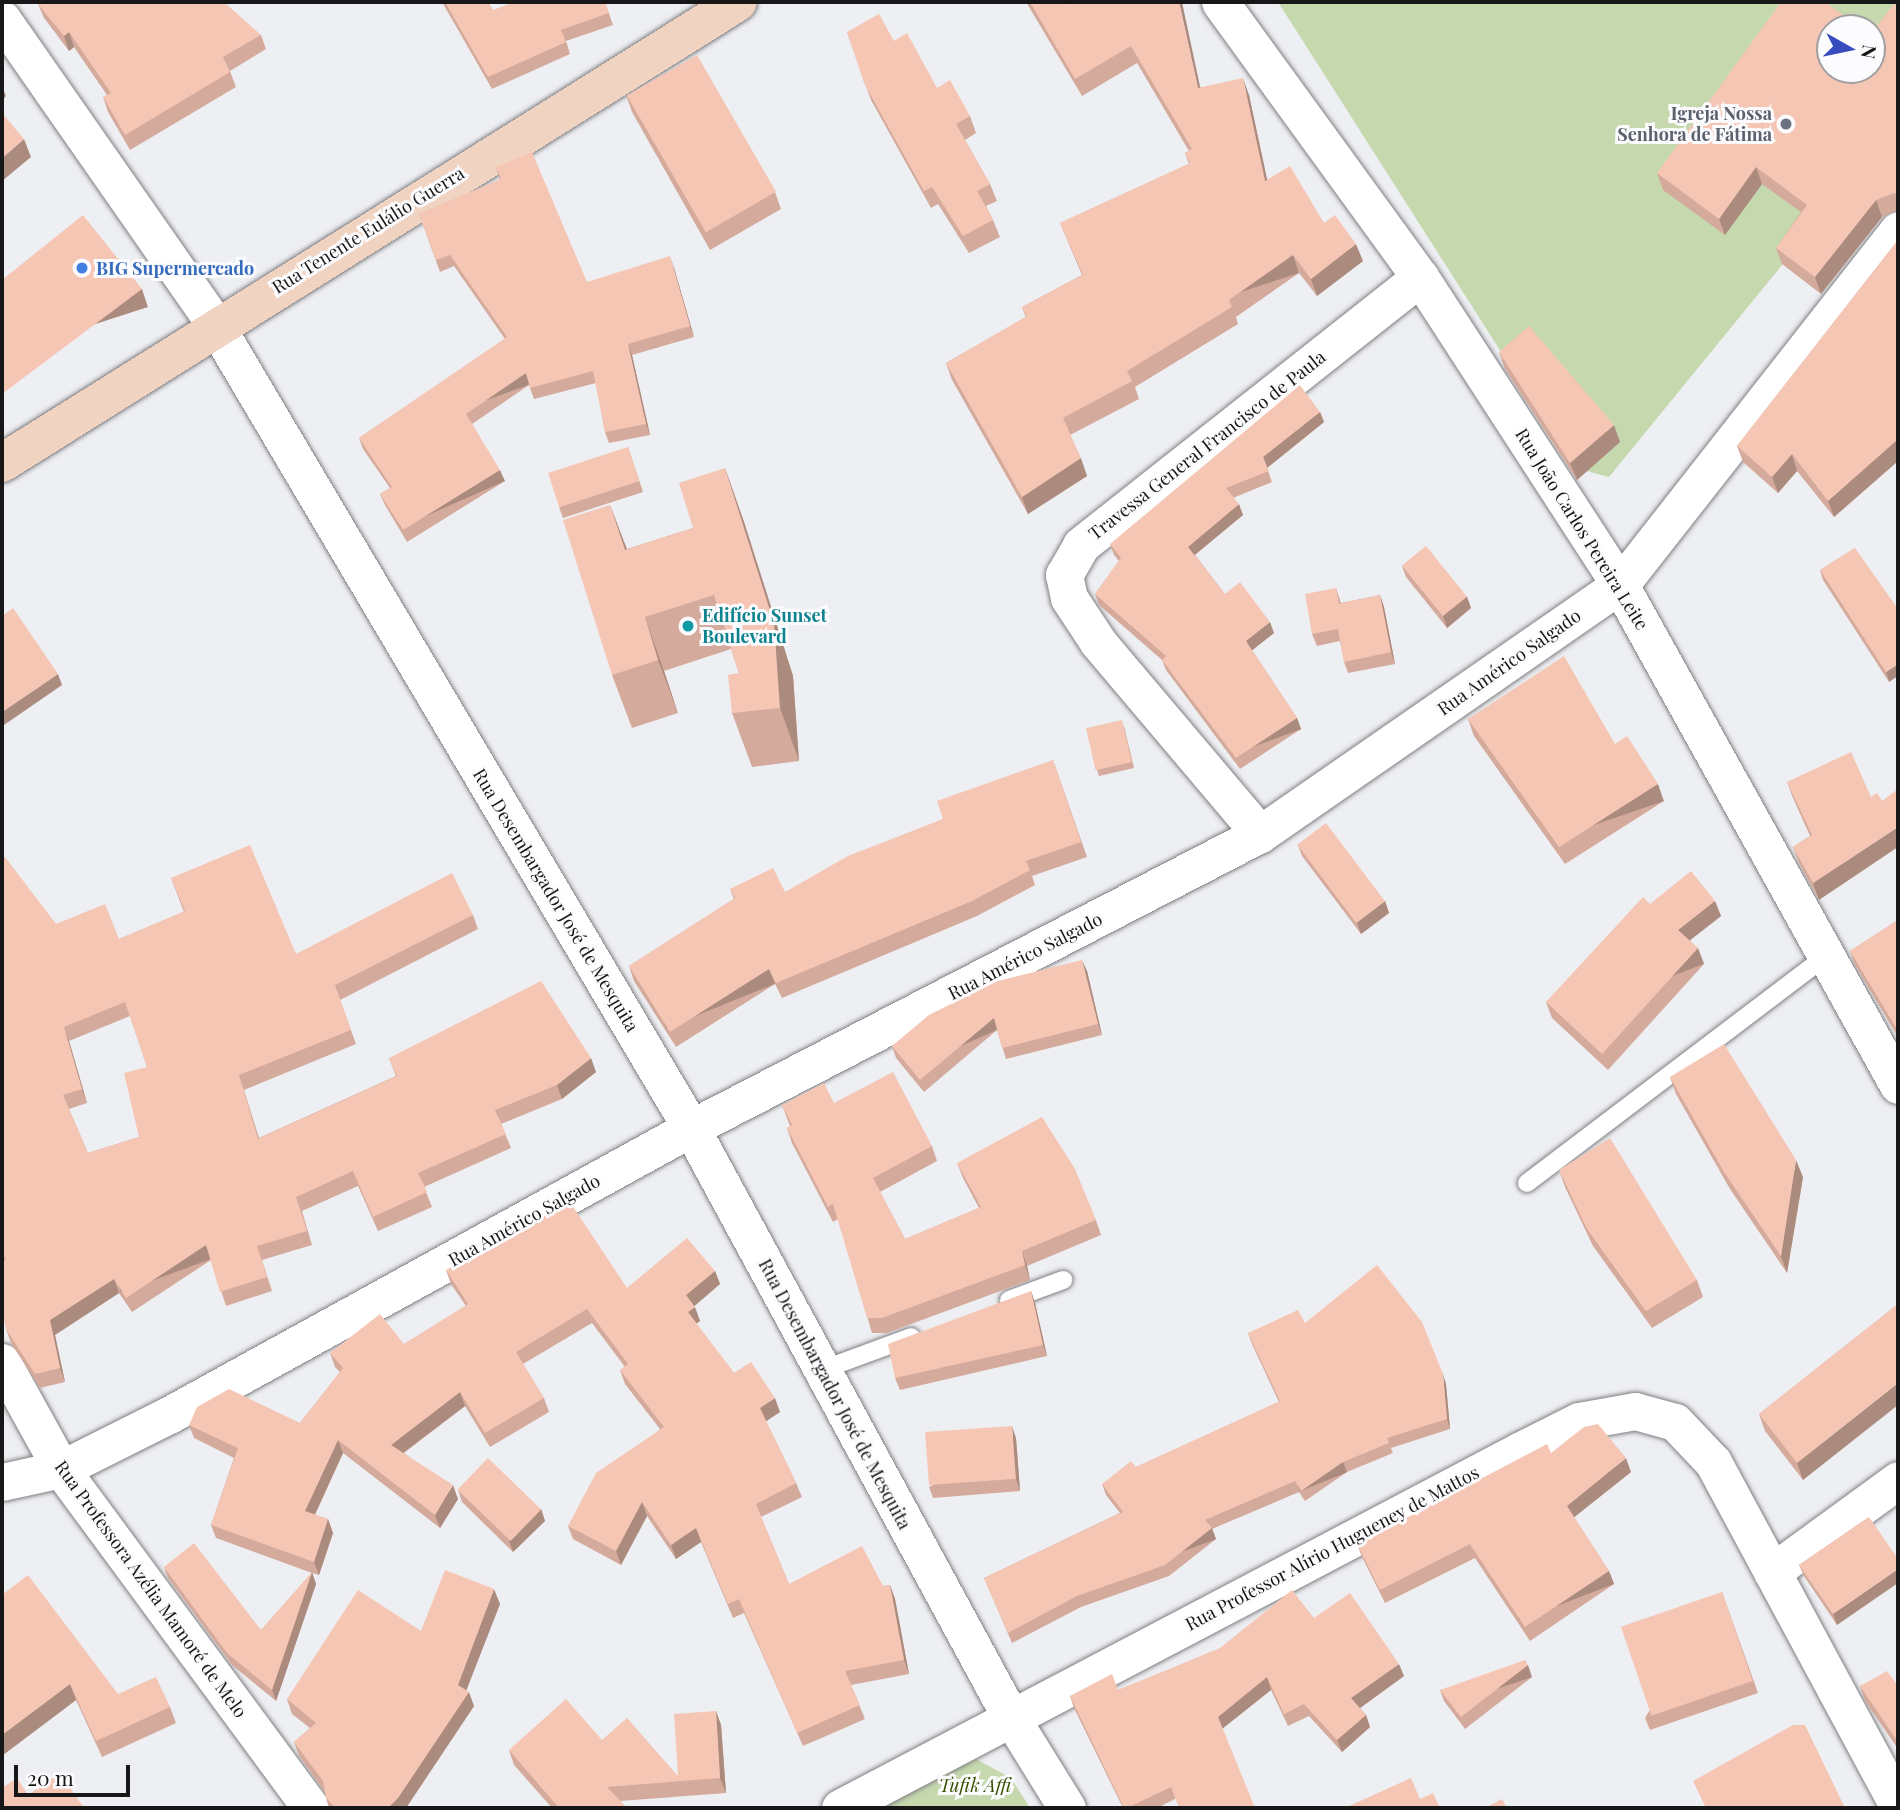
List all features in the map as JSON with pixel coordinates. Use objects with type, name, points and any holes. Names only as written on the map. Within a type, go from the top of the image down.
[{"type":"street","name":"Rua Tenente Eulálio Guerra","points":[[2,463],[216,326],[738,2]]},
{"type":"street","name":"Rua João Carlos Pereira Leite","points":[[1220,2],[1420,277],[1620,585],[1898,1085]]},
{"type":"street","name":"Rua Desembargador José de Mesquita","points":[[2,19],[216,326],[691,1128],[1010,1716],[1067,1808]]},
{"type":"street","name":"Rua Américo Salgado","points":[[2,1482],[61,1469],[691,1128],[1260,834],[1620,585],[1898,230]]},
{"type":"street","name":"Travessa General Francisco de Paula","points":[[1260,834],[1098,642],[1069,598],[1064,575],[1081,545],[1420,277]]},
{"type":"street","name":"Rua Professora Azélia Mamoré de Melo","points":[[2,1362],[61,1469],[311,1808]]},
{"type":"street","name":"Rua Professor Alírio Hugueney de Mattos","points":[[841,1808],[1010,1716],[1579,1421],[1635,1411],[1675,1422],[1713,1462],[1898,1806]]},
{"type":"street","points":[[1772,1572],[1898,1480]]},
{"type":"lane","points":[[1527,1183],[1826,956]]},
{"type":"lane","points":[[987,1308],[1063,1280]]},
{"type":"lane","points":[[822,1370],[936,1327]]},
{"type":"green space","points":[[1278,2],[1898,2],[1898,123],[1609,477],[1575,468]]},
{"type":"green space","name":"Tufik Affi","points":[[976,1759],[1011,1778],[1030,1808],[882,1808]]},
{"type":"building","points":[[224,2],[261,35],[223,57],[230,72],[125,135],[103,97],[111,93],[69,32],[64,36],[38,4]]},
{"type":"building","points":[[445,2],[488,2],[493,10],[514,2],[605,2],[609,13],[561,30],[566,42],[488,77]]},
{"type":"building","points":[[1030,2],[1067,2],[1071,8],[1069,2],[1179,2],[1198,88],[1243,78],[1265,181],[1290,166],[1324,223],[1335,215],[1356,244],[1311,279],[1293,255],[1229,300],[1232,307],[1127,371],[1132,381],[1063,418],[1081,458],[1022,497],[946,363],[1027,316],[1022,307],[1083,275],[1060,223],[1190,163],[1185,153],[1192,149],[1131,46],[1075,79]]},
{"type":"building","name":"Igreja Nossa Senhora de Fátima","points":[[1781,2],[1825,2],[1842,14],[1816,14],[1816,84],[1886,84],[1886,14],[1895,2],[1898,2],[1898,195],[1894,193],[1876,200],[1815,277],[1776,248],[1807,205],[1756,167],[1719,219],[1657,173]]},
{"type":"building","points":[[879,14],[894,41],[907,33],[937,88],[950,80],[970,116],[956,124],[990,184],[977,191],[993,220],[963,236],[932,187],[924,191],[864,83],[847,32]]},
{"type":"building","points":[[697,55],[776,192],[706,232],[627,96]]},
{"type":"building","points":[[2,113],[24,139],[2,158]]},
{"type":"building","points":[[532,152],[587,282],[670,256],[690,326],[628,344],[646,424],[605,432],[593,371],[530,388],[526,373],[466,414],[500,470],[403,530],[380,494],[392,487],[359,438],[507,337],[450,255],[436,260],[419,214],[501,179],[496,167]]},
{"type":"building","name":"BIG Supermercado","points":[[83,215],[142,289],[2,394],[2,280]]},
{"type":"building","points":[[1898,240],[1898,441],[1828,501],[1792,454],[1772,477],[1737,446]]},
{"type":"building","points":[[1529,326],[1614,425],[1570,463],[1499,352]]},
{"type":"building","points":[[1300,385],[1320,412],[1263,457],[1269,471],[1226,488],[1239,504],[1188,547],[1225,594],[1240,582],[1270,622],[1246,641],[1297,718],[1236,758],[1162,660],[1166,656],[1095,594],[1121,558],[1110,544]]},
{"type":"building","points":[[628,447],[639,481],[559,507],[548,473]]},
{"type":"building","points":[[725,468],[774,623],[780,708],[732,713],[728,675],[739,673],[714,595],[645,617],[658,660],[612,675],[563,520],[610,505],[625,550],[693,528],[679,483]]},
{"type":"building","points":[[1426,546],[1467,597],[1443,616],[1402,566]]},
{"type":"building","points":[[1855,548],[1898,609],[1898,664],[1886,672],[1820,570]]},
{"type":"building","points":[[1336,588],[1339,604],[1380,595],[1391,652],[1344,662],[1338,629],[1312,634],[1305,594]]},
{"type":"building","points":[[13,608],[58,674],[2,712],[2,616]]},
{"type":"building","points":[[1564,656],[1615,744],[1627,736],[1658,784],[1559,847],[1468,719]]},
{"type":"building","points":[[1122,720],[1132,762],[1096,770],[1086,728]]},
{"type":"building","points":[[1851,752],[1871,797],[1877,793],[1882,801],[1898,789],[1898,827],[1813,883],[1793,847],[1812,835],[1787,782]]},
{"type":"building","points":[[1053,760],[1081,842],[1026,861],[1030,870],[972,901],[776,983],[769,969],[670,1032],[629,966],[735,898],[730,889],[773,868],[785,892],[848,856],[943,819],[937,801]]},
{"type":"building","points":[[1326,823],[1385,901],[1356,923],[1297,845]]},
{"type":"building","points":[[250,845],[296,954],[452,873],[473,915],[335,985],[351,1030],[239,1075],[258,1139],[397,1076],[389,1058],[541,981],[591,1058],[557,1085],[495,1110],[506,1134],[418,1173],[427,1192],[373,1217],[353,1171],[296,1197],[307,1231],[257,1246],[267,1277],[220,1292],[206,1245],[126,1298],[114,1279],[50,1320],[60,1368],[35,1374],[6,1329],[2,1310],[2,1261],[6,1260],[2,1251],[2,860],[5,857],[56,924],[105,904],[119,939],[185,911],[171,878]],"holes":[[[125,1002],[147,1067],[124,1073],[139,1137],[88,1153],[63,1095],[82,1089],[64,1027]]]},
{"type":"building","points":[[1691,871],[1715,901],[1678,930],[1698,948],[1602,1054],[1546,1002],[1643,897],[1650,904]]},
{"type":"building","points":[[1898,920],[1898,1031],[1850,951]]},
{"type":"building","points":[[1082,960],[1098,1024],[1002,1048],[994,1018],[920,1080],[892,1046],[929,1015],[994,982]]},
{"type":"building","points":[[1724,1044],[1796,1160],[1781,1256],[1724,1172],[1670,1077]]},
{"type":"building","points":[[893,1072],[932,1146],[873,1178],[905,1239],[981,1207],[957,1163],[1042,1117],[1075,1169],[1096,1220],[1022,1251],[1025,1265],[882,1318],[867,1318],[833,1204],[828,1207],[787,1128],[792,1125],[782,1105],[824,1083],[834,1103]]},
{"type":"building","points":[[1610,1138],[1697,1280],[1646,1311],[1587,1229],[1559,1170]]},
{"type":"building","points":[[570,1202],[627,1288],[687,1238],[715,1271],[686,1295],[695,1307],[688,1312],[734,1373],[751,1362],[775,1398],[760,1408],[796,1483],[756,1504],[789,1584],[862,1546],[883,1586],[890,1585],[904,1660],[845,1671],[860,1705],[797,1733],[739,1599],[728,1604],[696,1528],[671,1545],[642,1502],[616,1551],[568,1526],[596,1473],[664,1427],[620,1370],[628,1364],[587,1309],[516,1352],[544,1398],[485,1433],[460,1392],[391,1445],[453,1485],[435,1515],[338,1440],[305,1511],[328,1519],[314,1562],[211,1525],[238,1448],[189,1425],[197,1407],[229,1389],[300,1423],[343,1368],[330,1353],[380,1314],[404,1344],[468,1304],[446,1270]]},
{"type":"building","points":[[1377,1265],[1422,1322],[1443,1374],[1447,1419],[1387,1438],[1389,1443],[1343,1462],[1301,1491],[1295,1481],[1205,1520],[1212,1528],[1165,1565],[1077,1596],[1008,1633],[984,1578],[1123,1512],[1102,1484],[1131,1461],[1136,1467],[1280,1401],[1248,1333],[1298,1310],[1305,1323]]},
{"type":"building","points":[[1031,1291],[1043,1345],[895,1378],[888,1344]]},
{"type":"building","points":[[1898,1304],[1898,1383],[1797,1463],[1759,1414]]},
{"type":"building","points":[[1598,1424],[1626,1458],[1567,1506],[1609,1571],[1525,1627],[1470,1544],[1380,1590],[1357,1544],[1547,1444],[1551,1453],[1584,1427]]},
{"type":"building","points":[[1012,1426],[1016,1479],[929,1485],[925,1432]]},
{"type":"building","points":[[488,1458],[541,1509],[511,1541],[457,1490]]},
{"type":"building","points":[[1869,1517],[1898,1559],[1898,1569],[1833,1614],[1799,1565]]},
{"type":"building","points":[[194,1543],[261,1630],[312,1572],[272,1690],[227,1653],[164,1567]]},
{"type":"building","points":[[445,1570],[494,1589],[458,1685],[469,1692],[398,1798],[388,1808],[336,1808],[326,1798],[323,1781],[294,1742],[316,1723],[287,1699],[358,1590],[421,1631]]},
{"type":"building","points":[[28,1575],[118,1694],[156,1677],[170,1707],[96,1741],[70,1684],[2,1735],[2,1595]]},
{"type":"building","points":[[1292,1590],[1314,1618],[1350,1593],[1399,1664],[1351,1698],[1366,1715],[1337,1740],[1304,1704],[1284,1714],[1267,1677],[1218,1717],[1255,1808],[1179,1808],[1171,1787],[1124,1808],[1070,1696],[1112,1674],[1118,1690],[1220,1648]]},
{"type":"building","points":[[1722,1592],[1753,1681],[1651,1716],[1621,1627]]},
{"type":"building","points":[[1525,1660],[1528,1665],[1461,1717],[1440,1690]]},
{"type":"building","points":[[1887,1671],[1898,1686],[1898,1742],[1860,1686]]},
{"type":"building","points":[[566,1699],[602,1740],[627,1718],[678,1776],[674,1714],[716,1711],[720,1778],[607,1787],[627,1808],[559,1808],[509,1750]]},
{"type":"building","points":[[1793,1725],[1805,1725],[1845,1808],[1706,1808],[1693,1781]]},
{"type":"building","points":[[60,1773],[84,1808],[2,1808],[2,1788],[17,1778],[28,1795]]},
{"type":"building","points":[[1411,1778],[1420,1799],[1433,1793],[1440,1808],[1349,1806]]},
{"type":"building","points":[[1502,1799],[1507,1808],[1485,1808]]},
{"type":"place","name":"Igreja Nossa Senhora de Fátima","points":[[1786,124]]},
{"type":"place","name":"BIG Supermercado","points":[[82,268]]},
{"type":"place","name":"Edifício Sunset Boulevard","points":[[688,626]]}]
